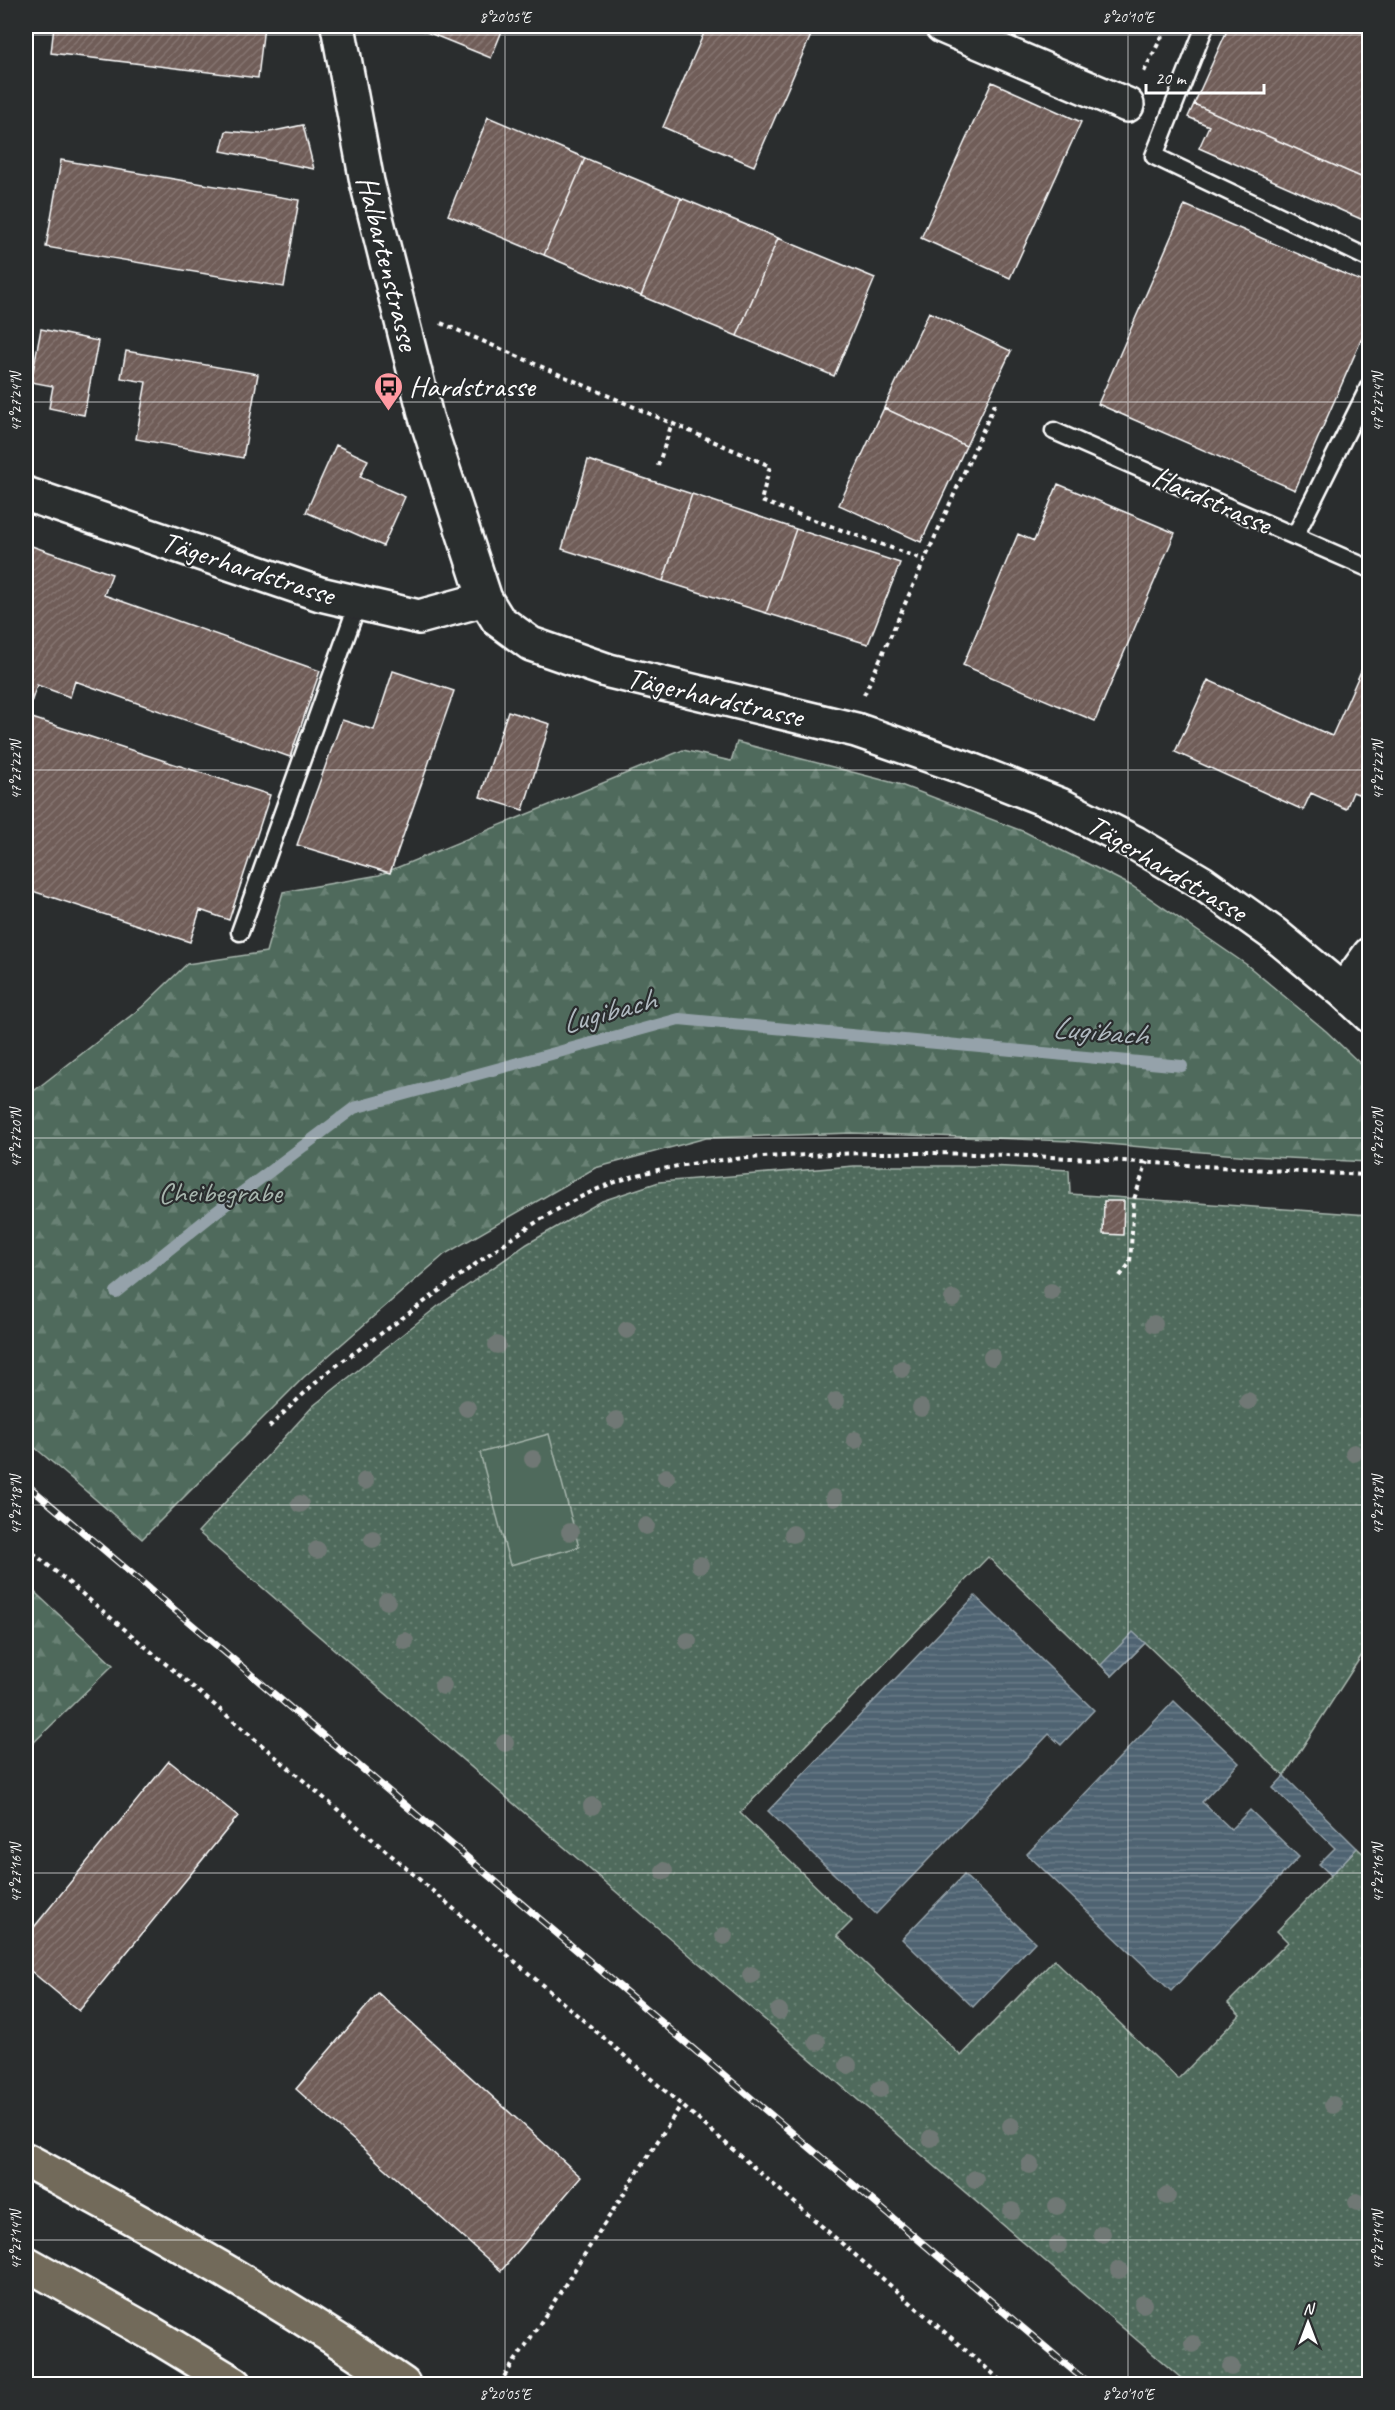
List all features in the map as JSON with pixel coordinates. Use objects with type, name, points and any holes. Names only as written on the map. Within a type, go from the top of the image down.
[{"type":"highway","points":[[26,2160],[197,2255],[296,2315],[403,2385]]},
{"type":"highway","points":[[26,2263],[152,2333],[235,2385]]},
{"type":"street","name":"Halbartenstrasse","points":[[338,26],[367,182],[423,406],[485,599]]},
{"type":"street","points":[[942,26],[1128,105]]},
{"type":"street","name":"Tägerhardstrasse","points":[[26,494],[320,594],[419,617],[485,599],[498,621],[531,644],[598,668],[856,730],[963,767],[1060,805],[1135,843],[1201,882],[1274,934],[1370,1016]]},
{"type":"street","points":[[1343,991],[1370,954]]},
{"type":"lane","points":[[1205,26],[1154,156],[1370,259]]},
{"type":"lane","points":[[1295,536],[1370,385]]},
{"type":"lane","name":"Hardstrasse","points":[[1054,431],[1370,569]]},
{"type":"lane","points":[[240,932],[358,603]]},
{"type":"path","points":[[1128,105],[1167,26]]},
{"type":"path","points":[[435,321],[770,466],[761,501],[925,560]]},
{"type":"path","points":[[856,730],[863,699],[996,402]]},
{"type":"path","points":[[658,466],[672,423]]},
{"type":"path","points":[[270,1427],[341,1362],[525,1230],[589,1193],[643,1174],[706,1162],[886,1151],[1036,1155],[1370,1175]]},
{"type":"path","points":[[1120,1276],[1130,1263],[1134,1199],[1147,1162]]},
{"type":"path","points":[[26,1547],[585,2020],[1005,2385]]},
{"type":"path","points":[[499,2385],[681,2105]]},
{"type":"green space","name":"Cheibegrabe","points":[[737,742],[898,784],[1025,832],[1132,886],[1247,965],[1326,1031],[1369,1072],[1369,1162],[1250,1156],[1071,1141],[852,1133],[706,1138],[595,1168],[445,1254],[304,1377],[142,1539],[26,1440],[26,1097],[142,1007],[187,964],[266,952],[283,892],[379,875],[683,750],[731,761]]},
{"type":"green space","points":[[854,1166],[988,1166],[1069,1170],[1070,1194],[1369,1215],[1369,1644],[1284,1776],[1145,1643],[1112,1676],[988,1557],[740,1813],[852,1921],[837,1936],[961,2056],[1054,1960],[1178,2079],[1240,2015],[1228,2003],[1288,1942],[1277,1931],[1357,1848],[1369,1859],[1369,2384],[1188,2384],[198,1532],[313,1406],[438,1306],[527,1244],[602,1201],[659,1182]]},
{"type":"green space","points":[[549,1434],[579,1547],[510,1565],[480,1453]]},
{"type":"green space","points":[[26,1584],[113,1665],[26,1750]]},
{"type":"water","points":[[975,1596],[1094,1710],[1061,1745],[1049,1734],[876,1914],[768,1811]]},
{"type":"water","points":[[1133,1632],[1145,1643],[1112,1676],[1101,1665]]},
{"type":"water","points":[[1174,1701],[1239,1763],[1202,1802],[1231,1829],[1250,1810],[1299,1857],[1171,1991],[1027,1854]]},
{"type":"water","points":[[1284,1776],[1357,1848],[1331,1875],[1319,1864],[1335,1848],[1273,1788]]},
{"type":"water","points":[[964,1875],[1035,1942],[973,2007],[902,1939]]},
{"type":"building","points":[[54,26],[264,26],[258,78],[51,53]]},
{"type":"building","points":[[412,26],[504,26],[491,58]]},
{"type":"building","points":[[707,26],[815,26],[754,166],[663,127]]},
{"type":"building","points":[[1229,26],[1370,26],[1370,181],[1194,104]]},
{"type":"building","points":[[992,82],[1081,122],[1010,278],[921,238]]},
{"type":"building","points":[[1194,104],[1370,181],[1370,223],[1199,148],[1209,126],[1188,117]]},
{"type":"building","points":[[488,117],[585,158],[544,255],[448,215]]},
{"type":"building","points":[[303,125],[314,169],[221,151],[226,131],[260,134]]},
{"type":"building","points":[[585,158],[681,198],[641,296],[544,255]]},
{"type":"building","points":[[61,160],[299,200],[284,287],[46,247]]},
{"type":"building","points":[[681,198],[778,238],[737,336],[641,296]]},
{"type":"building","points":[[1185,205],[1370,285],[1370,320],[1295,490],[1098,404]]},
{"type":"building","points":[[778,238],[875,278],[834,376],[737,336]]},
{"type":"building","points":[[929,312],[1011,351],[966,446],[884,408]]},
{"type":"building","points":[[41,329],[98,341],[84,415],[49,408],[53,386],[31,382]]},
{"type":"building","points":[[126,351],[258,374],[243,458],[136,439],[146,382],[121,378]]},
{"type":"building","points":[[884,408],[966,446],[921,542],[839,505]]},
{"type":"building","points":[[336,445],[368,460],[360,477],[405,497],[383,546],[306,512]]},
{"type":"building","points":[[588,460],[692,494],[663,581],[562,549]]},
{"type":"building","points":[[1058,484],[1175,533],[1095,721],[963,665],[1018,534],[1034,541]]},
{"type":"building","points":[[692,494],[796,529],[766,613],[663,581]]},
{"type":"building","points":[[796,529],[900,563],[868,644],[766,613]]},
{"type":"building","points":[[26,544],[112,574],[104,595],[320,671],[290,757],[75,681],[70,697],[37,685],[26,717]]},
{"type":"building","points":[[1370,651],[1370,799],[1353,792],[1346,809],[1311,793],[1303,810],[1175,752],[1208,680],[1332,736]]},
{"type":"building","points":[[393,671],[454,691],[390,873],[297,845],[342,720],[374,730]]},
{"type":"building","points":[[508,711],[550,724],[523,810],[480,797]]},
{"type":"building","points":[[26,716],[270,795],[229,920],[200,910],[190,942],[26,889]]},
{"type":"building","points":[[1104,1201],[1124,1201],[1123,1235],[1103,1234]]},
{"type":"building","points":[[169,1761],[238,1816],[79,2011],[26,1967],[26,1937]]},
{"type":"building","points":[[378,1993],[581,2177],[501,2271],[296,2089]]},
{"type":"waterway","name":"Lugibach","points":[[116,1292],[212,1215],[354,1108],[679,1019],[1182,1066]]},
{"type":"railway","points":[[26,1484],[1089,2384]]},
{"type":"place","name":"Hardstrasse","points":[[388,412]]}]
